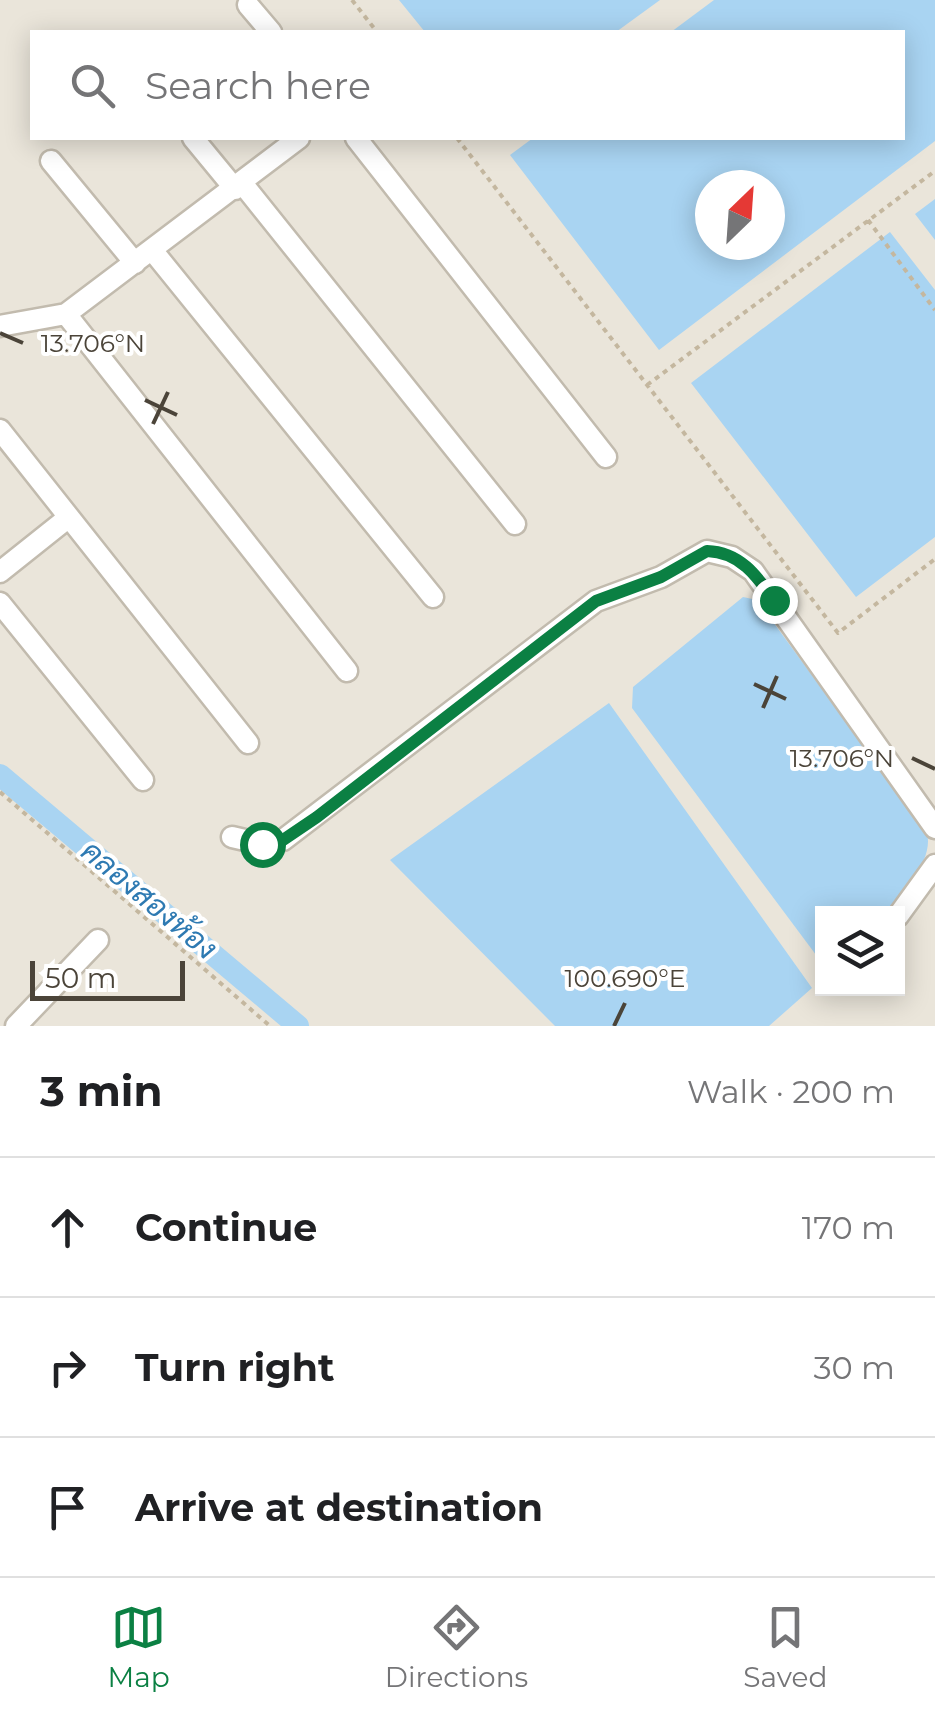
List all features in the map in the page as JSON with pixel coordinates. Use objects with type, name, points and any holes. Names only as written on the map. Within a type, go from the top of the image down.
[{"type":"street","points":[[248,5],[269,30]]},
{"type":"street","points":[[194,140],[238,186],[515,524]]},
{"type":"street","points":[[0,304],[7,324],[66,314],[297,140]]},
{"type":"street","points":[[358,140],[606,456]]},
{"type":"street","points":[[51,161],[144,257],[433,597]]},
{"type":"street","points":[[66,314],[348,671]]},
{"type":"street","points":[[0,430],[248,743]]},
{"type":"street","points":[[0,572],[69,517]]},
{"type":"street","points":[[232,837],[262,844],[283,840],[596,601],[661,577],[707,551],[732,557],[753,570],[935,828]]},
{"type":"street","points":[[0,603],[143,780]]},
{"type":"street","points":[[905,906],[935,865]]},
{"type":"street","points":[[16,1026],[98,940]]},
{"type":"path","points":[[352,0],[375,30]]},
{"type":"path","points":[[460,140],[838,633],[935,559]]},
{"type":"path","points":[[647,384],[935,171]]},
{"type":"path","points":[[868,220],[935,310]]},
{"type":"path","points":[[0,792],[270,1026]]},
{"type":"shaded area","points":[[0,0],[935,0],[935,1026],[0,1026]]},
{"type":"water","points":[[399,0],[660,0],[619,30],[423,30]]},
{"type":"water","points":[[714,0],[935,0],[935,141],[785,255],[785,170],[695,170],[695,260],[778,260],[659,350],[510,155],[530,140],[905,140],[905,30],[674,30]]},
{"type":"water","points":[[935,199],[935,240],[915,214]]},
{"type":"water","points":[[890,232],[935,290],[935,537],[856,597],[691,383]]},
{"type":"water","points":[[743,597],[757,600],[927,833],[922,865],[893,906],[815,906],[815,954],[632,708],[633,687]]},
{"type":"water","points":[[609,703],[812,988],[769,1026],[555,1026],[390,860]]},
{"type":"waterway","name":"คลองสองห้อง","points":[[0,775],[298,1026]]},
{"type":"route","points":[[262,844],[283,840],[317,817],[596,601],[661,577],[707,551],[718,551],[753,570],[774,600]]}]
